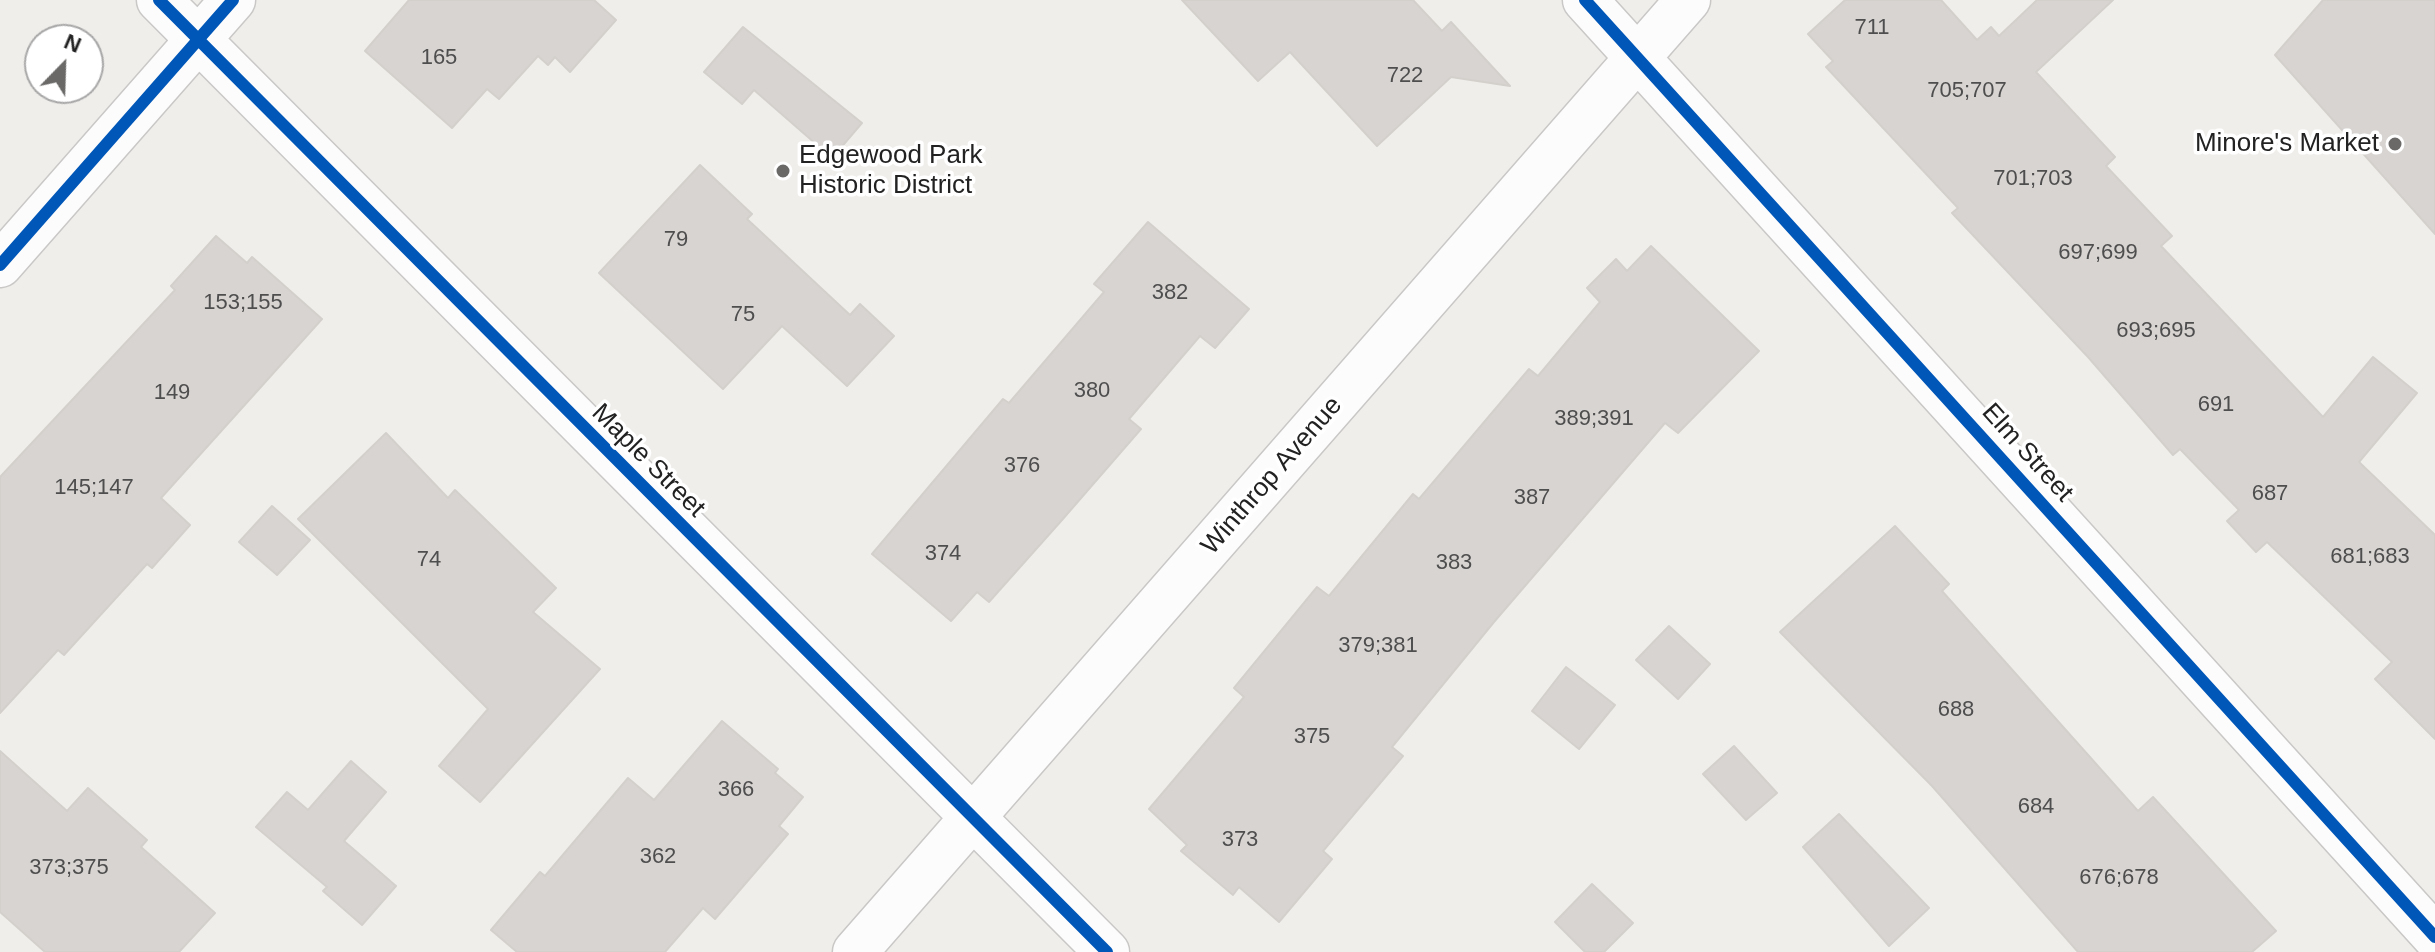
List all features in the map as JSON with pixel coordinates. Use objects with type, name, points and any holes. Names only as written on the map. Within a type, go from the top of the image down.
[{"type":"street","name":"Maple Street","points":[[159,0],[1107,952]]},
{"type":"street","points":[[0,265],[233,0]]},
{"type":"street","name":"Elm Street","points":[[1585,0],[2435,937]]},
{"type":"street","name":"Winthrop Avenue","points":[[855,952],[1688,0]]},
{"type":"building","points":[[409,0],[594,0],[616,20],[570,72],[555,57],[548,65],[538,56],[499,99],[487,89],[452,128],[365,51]]},
{"type":"building","points":[[1182,0],[1413,0],[1442,31],[1451,22],[1510,86],[1451,77],[1377,146],[1290,52],[1258,81]]},
{"type":"building","points":[[1845,0],[1941,0],[1977,40],[1991,27],[1999,36],[2037,0],[2113,0],[2036,72],[2115,157],[2106,166],[2172,236],[2161,246],[2323,417],[2373,357],[2417,393],[2359,462],[2435,535],[2435,739],[2375,679],[2392,662],[2267,542],[2256,552],[2227,521],[2239,510],[2180,449],[2173,455],[2088,357],[1952,213],[1958,208],[1826,67],[1833,61],[1808,34]]},
{"type":"building","name":"Minore's Market","points":[[2323,0],[2435,0],[2435,234],[2275,55]]},
{"type":"building","points":[[743,27],[862,123],[832,158],[754,90],[742,104],[704,72]]},
{"type":"building","points":[[700,165],[752,214],[747,219],[850,315],[860,304],[894,336],[847,386],[782,326],[723,389],[599,273]]},
{"type":"building","points":[[1148,222],[1249,309],[1215,348],[1200,336],[1129,419],[1141,429],[1062,520],[989,602],[977,592],[951,621],[872,554],[1003,399],[1009,403],[1104,292],[1094,284]]},
{"type":"building","points":[[216,236],[247,263],[252,257],[322,319],[161,498],[190,525],[152,568],[147,564],[64,655],[58,650],[0,713],[0,477],[175,290],[171,286]]},
{"type":"building","points":[[1651,246],[1759,351],[1678,433],[1665,423],[1494,622],[1392,747],[1403,756],[1323,851],[1332,859],[1279,922],[1239,887],[1233,895],[1181,851],[1187,845],[1149,809],[1244,697],[1234,688],[1317,587],[1329,596],[1413,494],[1419,499],[1529,369],[1538,376],[1600,302],[1587,288],[1616,259],[1627,271]]},
{"type":"building","points":[[386,433],[448,498],[455,490],[556,588],[533,612],[600,669],[480,802],[439,766],[488,709],[298,519]]},
{"type":"building","points":[[272,506],[310,540],[277,575],[239,542]]},
{"type":"building","points":[[1895,526],[1949,584],[1942,591],[2138,811],[2153,797],[2276,931],[2252,952],[2078,952],[1932,786],[1780,632]]},
{"type":"building","points":[[1669,626],[1710,664],[1678,699],[1636,660]]},
{"type":"building","points":[[1566,667],[1615,705],[1579,749],[1532,711]]},
{"type":"building","points":[[722,721],[778,769],[775,773],[803,797],[779,826],[788,834],[715,919],[703,908],[665,952],[517,952],[491,930],[540,872],[545,876],[628,778],[654,800]]},
{"type":"building","points":[[1734,746],[1777,793],[1746,820],[1703,774]]},
{"type":"building","points":[[0,751],[67,811],[88,788],[147,840],[141,847],[215,913],[179,952],[45,952],[0,912]]},
{"type":"building","points":[[351,761],[386,792],[344,841],[396,886],[362,925],[323,891],[327,887],[256,827],[287,792],[308,810]]},
{"type":"building","points":[[1839,814],[1929,908],[1889,946],[1803,847]]},
{"type":"building","points":[[1592,884],[1633,923],[1604,952],[1585,952],[1555,922]]},
{"type":"cycle path","points":[[159,0],[1107,952]]},
{"type":"cycle path","points":[[0,265],[233,0]]},
{"type":"cycle path","points":[[1585,0],[2435,937]]},
{"type":"place","name":"Minore's Market","points":[[2395,144]]},
{"type":"place","name":"Edgewood Park Historic District","points":[[783,171]]}]
